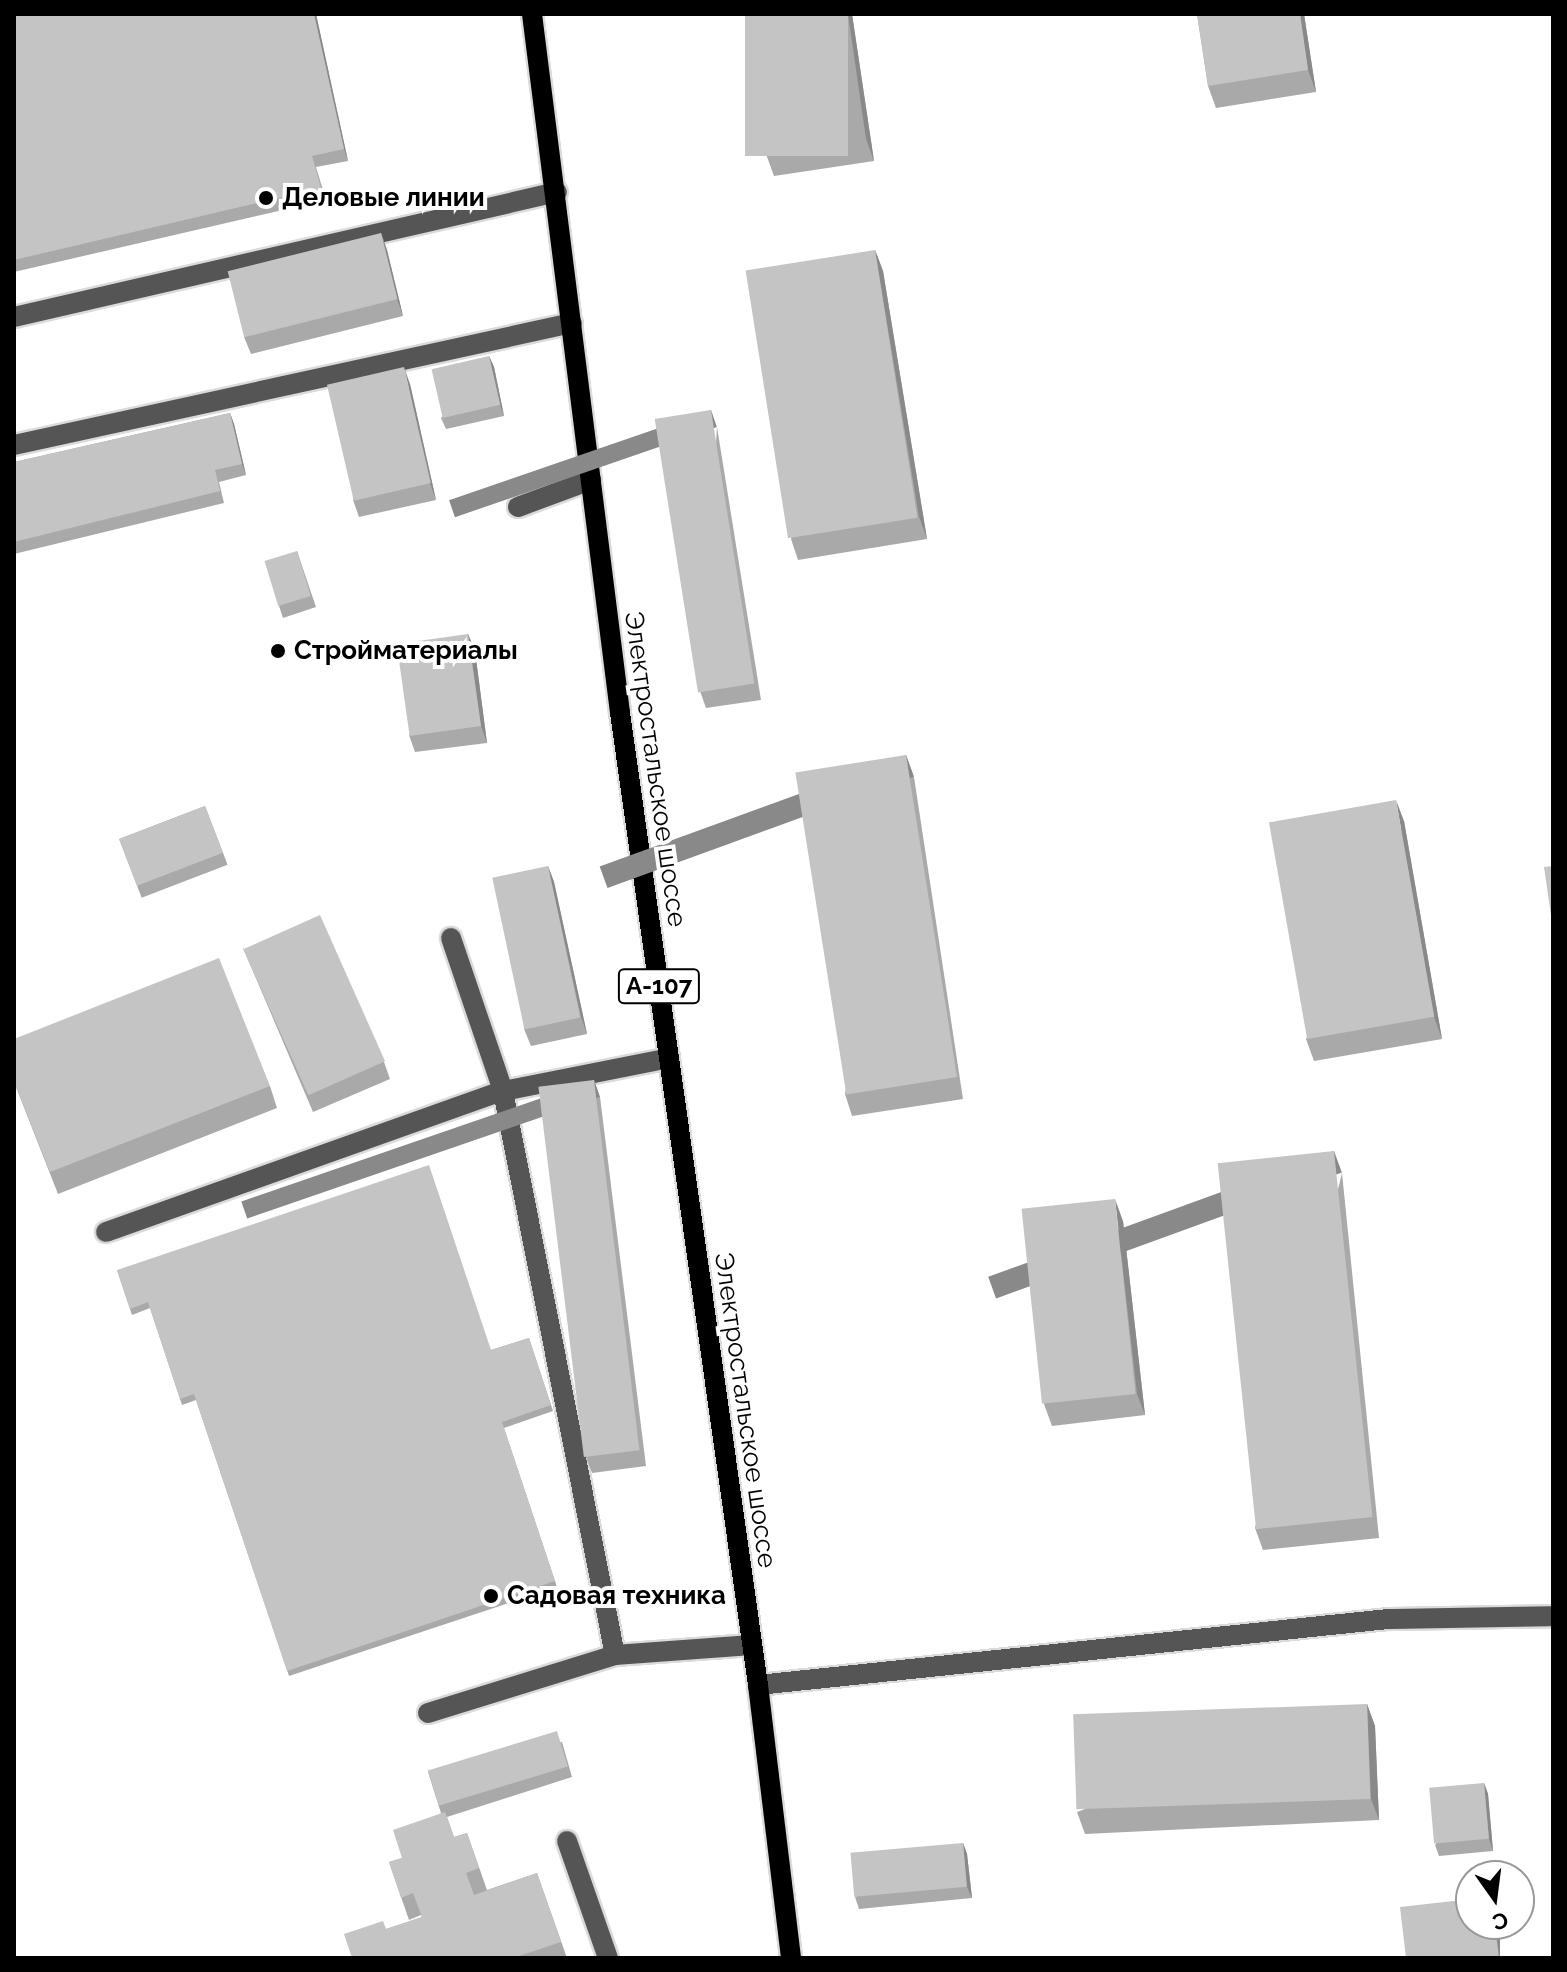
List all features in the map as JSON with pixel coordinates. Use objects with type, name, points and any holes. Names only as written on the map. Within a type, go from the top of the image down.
[{"type":"main road","name":"Электростальское шоссе","points":[[532,14],[669,1058],[758,1685],[791,1958]]},
{"type":"lane","points":[[14,317],[557,192]]},
{"type":"lane","points":[[14,445],[572,323]]},
{"type":"lane","points":[[518,507],[591,480]]},
{"type":"lane","points":[[451,938],[503,1091],[615,1655]]},
{"type":"lane","points":[[106,1232],[503,1091],[669,1058]]},
{"type":"lane","points":[[758,1685],[1388,1619],[1553,1616]]},
{"type":"lane","points":[[428,1713],[615,1655],[752,1645]]},
{"type":"lane","points":[[567,1841],[608,1958]]},
{"type":"building","points":[[14,14],[314,14],[344,149],[312,156],[321,188],[14,260]]},
{"type":"building","points":[[745,14],[848,14],[848,156],[745,156]]},
{"type":"building","points":[[1197,14],[1300,14],[1308,70],[1208,86]]},
{"type":"building","points":[[381,233],[397,299],[244,337],[228,271]]},
{"type":"building","points":[[875,250],[917,518],[788,538],[746,270]]},
{"type":"building","points":[[489,356],[500,405],[443,418],[432,369]]},
{"type":"building","points":[[404,367],[431,483],[354,501],[327,385]]},
{"type":"building","points":[[711,410],[754,684],[698,693],[655,419]]},
{"type":"building","points":[[230,413],[242,464],[215,470],[220,491],[14,542],[14,462]]},
{"type":"building","points":[[297,551],[311,596],[278,606],[264,561]]},
{"type":"building","points":[[468,634],[481,726],[410,736],[397,644]]},
{"type":"building","points":[[906,755],[957,1077],[846,1095],[795,773]]},
{"type":"building","points":[[1396,800],[1434,1017],[1307,1039],[1269,822]]},
{"type":"building","points":[[205,806],[223,853],[137,886],[119,839]]},
{"type":"building","points":[[548,866],[580,1018],[524,1029],[492,878]]},
{"type":"building","points":[[1553,866],[1553,929],[1544,867]]},
{"type":"building","points":[[320,915],[385,1061],[308,1095],[243,949]]},
{"type":"building","points":[[219,958],[270,1086],[50,1172],[14,1081],[14,1039]]},
{"type":"building","points":[[594,1080],[639,1450],[584,1457],[538,1087]]},
{"type":"building","points":[[1334,1151],[1372,1517],[1256,1529],[1218,1163]]},
{"type":"building","points":[[429,1165],[491,1350],[529,1338],[551,1405],[502,1422],[555,1581],[287,1671],[194,1394],[180,1399],[148,1302],[130,1309],[117,1270]]},
{"type":"building","points":[[1115,1199],[1135,1394],[1042,1404],[1022,1209]]},
{"type":"building","points":[[1367,1704],[1370,1799],[1076,1809],[1073,1714]]},
{"type":"building","points":[[557,1731],[568,1766],[439,1806],[428,1770]]},
{"type":"building","points":[[1484,1783],[1489,1839],[1434,1844],[1429,1788]]},
{"type":"building","points":[[445,1812],[454,1837],[467,1833],[479,1868],[466,1873],[474,1895],[537,1873],[561,1942],[513,1958],[352,1958],[344,1934],[383,1921],[386,1929],[422,1917],[413,1893],[401,1898],[389,1862],[402,1858],[393,1830]]},
{"type":"building","points":[[963,1843],[967,1887],[854,1897],[850,1853]]},
{"type":"building","points":[[1455,1901],[1455,1940],[1497,1940],[1499,1958],[1406,1958],[1400,1907]]},
{"type":"place","name":"Деловые линии","points":[[266,198]]},
{"type":"place","name":"Стройматериалы","points":[[278,651]]},
{"type":"place","name":"Садовая техника","points":[[491,1596]]}]
